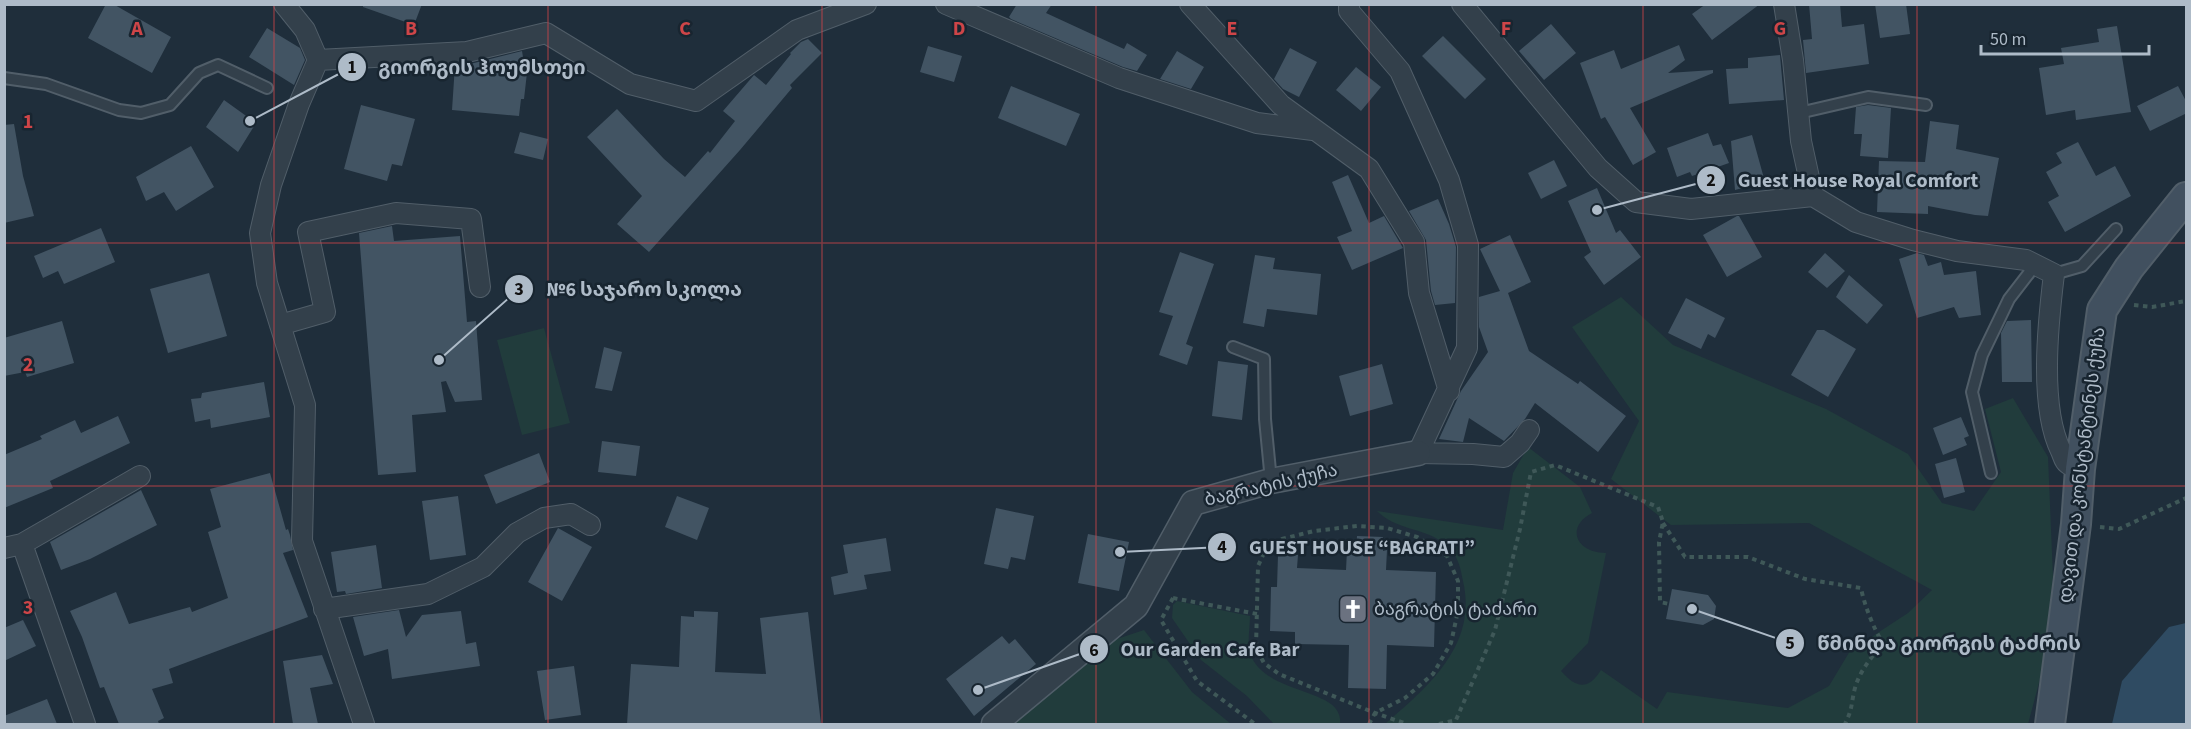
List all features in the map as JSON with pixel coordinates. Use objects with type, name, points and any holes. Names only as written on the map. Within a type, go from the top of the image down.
[{"type":"main road","name":"დავით და კონსტანტინეს ქუჩა","points":[[2050,724],[2076,524],[2080,469],[2102,310],[2129,268],[2187,197]]},
{"type":"street","points":[[284,4],[305,30],[318,60],[299,104],[271,185],[260,233],[267,283],[305,405],[302,541],[364,724]]},
{"type":"street","points":[[318,60],[467,52],[546,33],[630,84],[696,101],[797,30],[866,4]]},
{"type":"street","points":[[946,4],[1130,81],[1257,123],[1313,130]]},
{"type":"street","points":[[1190,4],[1281,105],[1369,169],[1414,242],[1419,293],[1449,391]]},
{"type":"street","points":[[1349,4],[1349,11],[1400,71],[1449,180],[1468,245],[1467,348],[1419,453]]},
{"type":"street","points":[[1462,4],[1598,168],[1636,202],[1691,209],[1813,196],[1856,222],[1913,240],[1958,250],[2026,260],[2054,274],[2048,345],[2051,415],[2054,437],[2067,463],[2080,469]]},
{"type":"street","points":[[1784,4],[1801,141],[1813,196]]},
{"type":"street","points":[[280,325],[325,312],[308,232],[396,213],[471,219],[480,287]]},
{"type":"street","name":"ბაგრატის ქუჩა","points":[[994,724],[1136,606],[1193,503],[1271,481],[1419,453],[1473,454],[1504,458],[1520,443],[1529,430]]},
{"type":"street","points":[[85,724],[13,546],[140,476]]},
{"type":"street","points":[[324,609],[428,594],[483,567],[517,533],[544,518],[571,514],[590,525]]},
{"type":"lane","points":[[4,78],[46,84],[119,110],[141,113],[170,105],[199,73],[218,65],[267,88]]},
{"type":"lane","points":[[1799,113],[1868,97],[1926,105]]},
{"type":"lane","points":[[2054,274],[2082,266],[2115,230]]},
{"type":"lane","points":[[1991,473],[1972,392],[1982,355],[2009,299],[2036,264]]},
{"type":"lane","points":[[1233,346],[1264,359],[1265,419],[1271,481]]},
{"type":"path","points":[[2130,305],[2152,307],[2187,301]]},
{"type":"path","points":[[1439,724],[1456,720],[1495,630],[1520,529],[1531,472],[1555,465],[1658,507],[1663,522],[1686,557],[1749,557],[1805,579],[1861,588],[1876,633],[1883,643],[1863,668],[1855,689],[1852,710],[1845,724]]},
{"type":"path","points":[[2076,524],[2119,529],[2187,498]]},
{"type":"path","points":[[1663,522],[1659,542],[1660,602],[1669,604]]},
{"type":"path","points":[[1369,724],[1375,713],[1405,698],[1433,674],[1451,643],[1458,611],[1458,581],[1447,556],[1417,537],[1388,528],[1357,526],[1314,531],[1282,539],[1265,551],[1258,566],[1256,648],[1264,663],[1279,674],[1375,713],[1407,724]]},
{"type":"path","points":[[1142,596],[1173,598],[1257,614]]},
{"type":"path","points":[[1173,598],[1161,620],[1197,681],[1255,724]]},
{"type":"green space","points":[[1621,297],[1673,345],[1826,409],[1908,454],[1942,503],[1974,511],[2001,472],[1985,409],[2013,398],[2048,457],[2053,577],[2044,664],[2028,724],[1385,724],[1433,679],[1446,663],[1463,625],[1466,604],[1461,569],[1451,550],[1435,537],[1393,522],[1377,511],[1503,530],[1513,473],[1528,447],[1580,487],[1592,513],[1579,525],[1578,538],[1587,549],[1606,553],[1588,643],[1561,671],[1577,684],[1587,684],[1601,670],[1657,709],[1667,692],[1788,708],[1829,686],[1850,651],[1908,613],[1932,590],[1809,523],[1671,525],[1611,479],[1639,421],[1572,327]]},
{"type":"green space","points":[[544,328],[570,423],[522,435],[497,340]]},
{"type":"green space","points":[[1177,601],[1250,616],[1249,649],[1256,664],[1274,679],[1331,704],[1336,708],[1340,724],[1274,724],[1247,696],[1201,660],[1172,618],[1173,605]]},
{"type":"green space","points":[[1144,630],[1192,692],[1231,724],[1010,724],[1114,640]]},
{"type":"water","points":[[2186,623],[2186,724],[2112,724],[2122,681],[2169,627]]},
{"type":"building","points":[[106,4],[113,4],[171,37],[152,73],[88,38]]},
{"type":"building","points":[[363,4],[422,4],[414,25],[363,7]]},
{"type":"building","points":[[1017,4],[1052,4],[1046,13],[1124,49],[1127,43],[1147,55],[1137,71],[1123,67],[1011,19],[1009,17]]},
{"type":"building","points":[[1706,4],[1760,4],[1712,40],[1692,14]]},
{"type":"building","points":[[1809,4],[1840,4],[1842,27],[1864,24],[1869,64],[1806,73],[1803,40],[1812,39]]},
{"type":"building","points":[[1875,4],[1906,4],[1910,34],[1880,38]]},
{"type":"building","points":[[1551,24],[1576,53],[1544,80],[1519,51]]},
{"type":"building","points":[[2117,26],[2131,112],[2076,120],[2075,110],[2046,115],[2039,68],[2064,64],[2061,48],[2099,42],[2097,29]]},
{"type":"building","points":[[267,28],[300,48],[305,60],[294,85],[249,57]]},
{"type":"building","points":[[1443,36],[1486,79],[1465,99],[1422,56]]},
{"type":"building","points":[[808,39],[822,53],[790,85],[792,88],[740,150],[649,252],[617,224],[642,196],[587,137],[617,109],[664,159],[685,177],[708,151],[710,153],[735,121],[723,111],[754,75],[766,85],[790,53],[801,42]]},
{"type":"building","points":[[1679,45],[1685,60],[1668,73],[1713,70],[1713,73],[1630,108],[1656,152],[1633,165],[1605,117],[1601,119],[1580,63],[1614,50],[1621,69]]},
{"type":"building","points":[[928,46],[962,56],[954,82],[920,72]]},
{"type":"building","points":[[1290,48],[1317,62],[1299,97],[1283,89],[1274,79]]},
{"type":"building","points":[[522,51],[524,63],[528,64],[524,99],[521,99],[519,116],[452,110],[455,65],[470,64]]},
{"type":"building","points":[[1177,51],[1204,67],[1191,89],[1160,79]]},
{"type":"building","points":[[1780,55],[1784,100],[1729,104],[1726,69],[1748,68],[1748,58]]},
{"type":"building","points":[[1356,67],[1381,87],[1361,111],[1336,90]]},
{"type":"building","points":[[1011,86],[1080,114],[1066,146],[998,118]]},
{"type":"building","points":[[2178,86],[2187,103],[2187,113],[2150,131],[2137,106]]},
{"type":"building","points":[[224,100],[256,123],[238,152],[206,127]]},
{"type":"building","points":[[361,105],[415,119],[402,166],[392,164],[387,181],[344,169]]},
{"type":"building","points":[[1868,105],[1891,108],[1888,158],[1860,156],[1862,134],[1854,134],[1856,107]]},
{"type":"building","points":[[1930,121],[1959,125],[1956,149],[1999,158],[1988,216],[1928,206],[1928,214],[1877,212],[1879,161],[1925,162]]},
{"type":"building","points":[[14,124],[23,176],[34,216],[4,223],[4,125]]},
{"type":"building","points":[[520,132],[548,139],[543,160],[514,153]]},
{"type":"building","points":[[1708,133],[1713,146],[1721,144],[1729,163],[1692,176],[1690,172],[1677,177],[1667,148]]},
{"type":"building","points":[[1752,135],[1765,182],[1735,190],[1731,141]]},
{"type":"building","points":[[2078,142],[2096,176],[2115,166],[2131,196],[2065,232],[2048,202],[2059,196],[2046,172],[2062,163],[2056,153]]},
{"type":"building","points":[[191,146],[214,187],[176,211],[164,192],[146,201],[136,177]]},
{"type":"building","points":[[1554,160],[1567,186],[1541,199],[1528,173]]},
{"type":"building","points":[[1348,175],[1369,223],[1384,216],[1403,248],[1352,270],[1337,237],[1352,231],[1332,182]]},
{"type":"building","points":[[1597,188],[1616,233],[1620,230],[1641,257],[1604,285],[1584,257],[1591,252],[1568,201]]},
{"type":"building","points":[[1438,199],[1456,247],[1455,303],[1435,305],[1431,291],[1426,240],[1409,211]]},
{"type":"building","points":[[1737,216],[1762,257],[1727,277],[1703,235]]},
{"type":"building","points":[[392,226],[394,241],[460,236],[467,322],[476,321],[482,400],[455,402],[446,381],[441,382],[446,412],[412,415],[416,472],[378,475],[359,233]]},
{"type":"building","points":[[101,228],[115,262],[64,284],[58,271],[43,278],[34,256]]},
{"type":"building","points":[[1510,235],[1531,282],[1508,293],[1529,351],[1578,384],[1580,381],[1626,416],[1598,452],[1535,403],[1525,419],[1504,441],[1469,418],[1463,442],[1439,439],[1461,391],[1488,352],[1479,327],[1479,297],[1500,291],[1480,249]]},
{"type":"building","points":[[1180,252],[1214,264],[1186,344],[1193,347],[1187,365],[1159,355],[1173,316],[1159,312]]},
{"type":"building","points":[[1825,253],[1845,271],[1827,288],[1808,272]]},
{"type":"building","points":[[1917,253],[1924,255],[1928,266],[1941,262],[1944,275],[1976,271],[1981,315],[1959,318],[1954,307],[1917,318],[1899,259]]},
{"type":"building","points":[[1255,255],[1275,258],[1273,269],[1321,274],[1317,315],[1267,309],[1264,327],[1243,323]]},
{"type":"building","points":[[209,273],[227,336],[168,353],[150,289]]},
{"type":"building","points":[[1849,275],[1883,305],[1867,324],[1836,297]]},
{"type":"building","points":[[1686,298],[1725,318],[1715,338],[1708,334],[1701,349],[1668,333]]},
{"type":"building","points":[[2031,320],[2032,382],[2002,382],[2001,333],[2007,321]]},
{"type":"building","points":[[62,321],[74,363],[27,377],[25,372],[4,376],[4,338]]},
{"type":"building","points":[[1817,330],[1824,330],[1856,349],[1828,397],[1791,375]]},
{"type":"building","points":[[604,347],[622,352],[612,391],[595,388]]},
{"type":"building","points":[[1218,361],[1248,365],[1242,420],[1212,416]]},
{"type":"building","points":[[1382,364],[1393,404],[1350,416],[1339,376]]},
{"type":"building","points":[[264,382],[270,417],[211,428],[210,419],[195,422],[191,399],[201,398],[202,393]]},
{"type":"building","points":[[118,416],[130,443],[50,481],[53,488],[4,508],[4,455],[42,439],[40,436],[75,420],[81,433]]},
{"type":"building","points":[[1961,417],[1969,436],[1964,438],[1967,445],[1943,455],[1933,428]]},
{"type":"building","points":[[602,441],[640,446],[636,476],[598,472]]},
{"type":"building","points":[[539,453],[550,482],[496,504],[484,475]]},
{"type":"building","points":[[1956,458],[1965,492],[1944,498],[1935,464]]},
{"type":"building","points":[[270,473],[293,550],[283,553],[308,617],[169,669],[173,683],[152,689],[164,718],[158,721],[159,724],[119,724],[104,687],[100,688],[70,611],[116,592],[129,624],[190,607],[192,612],[228,598],[208,532],[221,527],[210,489]]},
{"type":"building","points":[[141,490],[157,525],[90,559],[61,570],[50,542]]},
{"type":"building","points":[[458,496],[466,555],[430,560],[422,501]]},
{"type":"building","points":[[677,496],[709,508],[697,540],[665,527]]},
{"type":"building","points":[[996,508],[1034,516],[1025,560],[1011,557],[1008,569],[984,564]]},
{"type":"building","points":[[558,528],[592,547],[562,601],[528,582]]},
{"type":"building","points":[[1088,534],[1129,542],[1119,591],[1078,583]]},
{"type":"building","name":"ბაგრატის ტაძარი","points":[[1357,536],[1383,537],[1383,551],[1387,550],[1386,570],[1436,572],[1434,647],[1387,645],[1386,689],[1348,688],[1349,645],[1295,644],[1295,632],[1270,631],[1271,587],[1277,587],[1278,555],[1298,555],[1297,568],[1346,570],[1347,550],[1356,551]]},
{"type":"building","points":[[886,538],[891,571],[864,575],[867,589],[834,595],[831,577],[848,573],[843,545]]},
{"type":"building","points":[[376,545],[382,588],[346,594],[345,591],[337,592],[331,552]]},
{"type":"building","points":[[1672,589],[1708,595],[1716,606],[1714,619],[1703,625],[1666,619]]},
{"type":"building","points":[[399,610],[406,637],[422,615],[461,611],[466,644],[476,642],[480,666],[392,679],[388,649],[364,656],[353,617]]},
{"type":"building","points":[[694,611],[718,612],[715,672],[766,674],[760,618],[808,612],[821,724],[627,724],[631,664],[679,667],[681,616],[694,617]]},
{"type":"building","points":[[23,620],[36,646],[4,661],[4,628]]},
{"type":"building","points":[[1002,636],[1009,644],[1015,639],[1036,664],[974,716],[946,679]]},
{"type":"building","points":[[322,655],[333,684],[310,688],[318,724],[293,724],[283,661]]},
{"type":"building","points":[[574,666],[581,715],[545,720],[537,671]]},
{"type":"building","points":[[47,699],[57,724],[4,724],[4,716]]},
{"type":"place","name":"გიორგის ჰოუმსთეი","points":[[250,121]]},
{"type":"place","name":"Guest House Royal Comfort","points":[[1597,210]]},
{"type":"place","name":"№6 საჯარო სკოლა","points":[[439,360]]},
{"type":"place","name":"GUEST HOUSE “BAGRATI”","points":[[1120,552]]},
{"type":"place","name":"ბაგრატის ტაძარი","points":[[1353,609]]},
{"type":"place","name":"წმინდა გიორგის ტაძრის","points":[[1692,609]]},
{"type":"place","name":"Our Garden Cafe Bar","points":[[978,690]]}]
